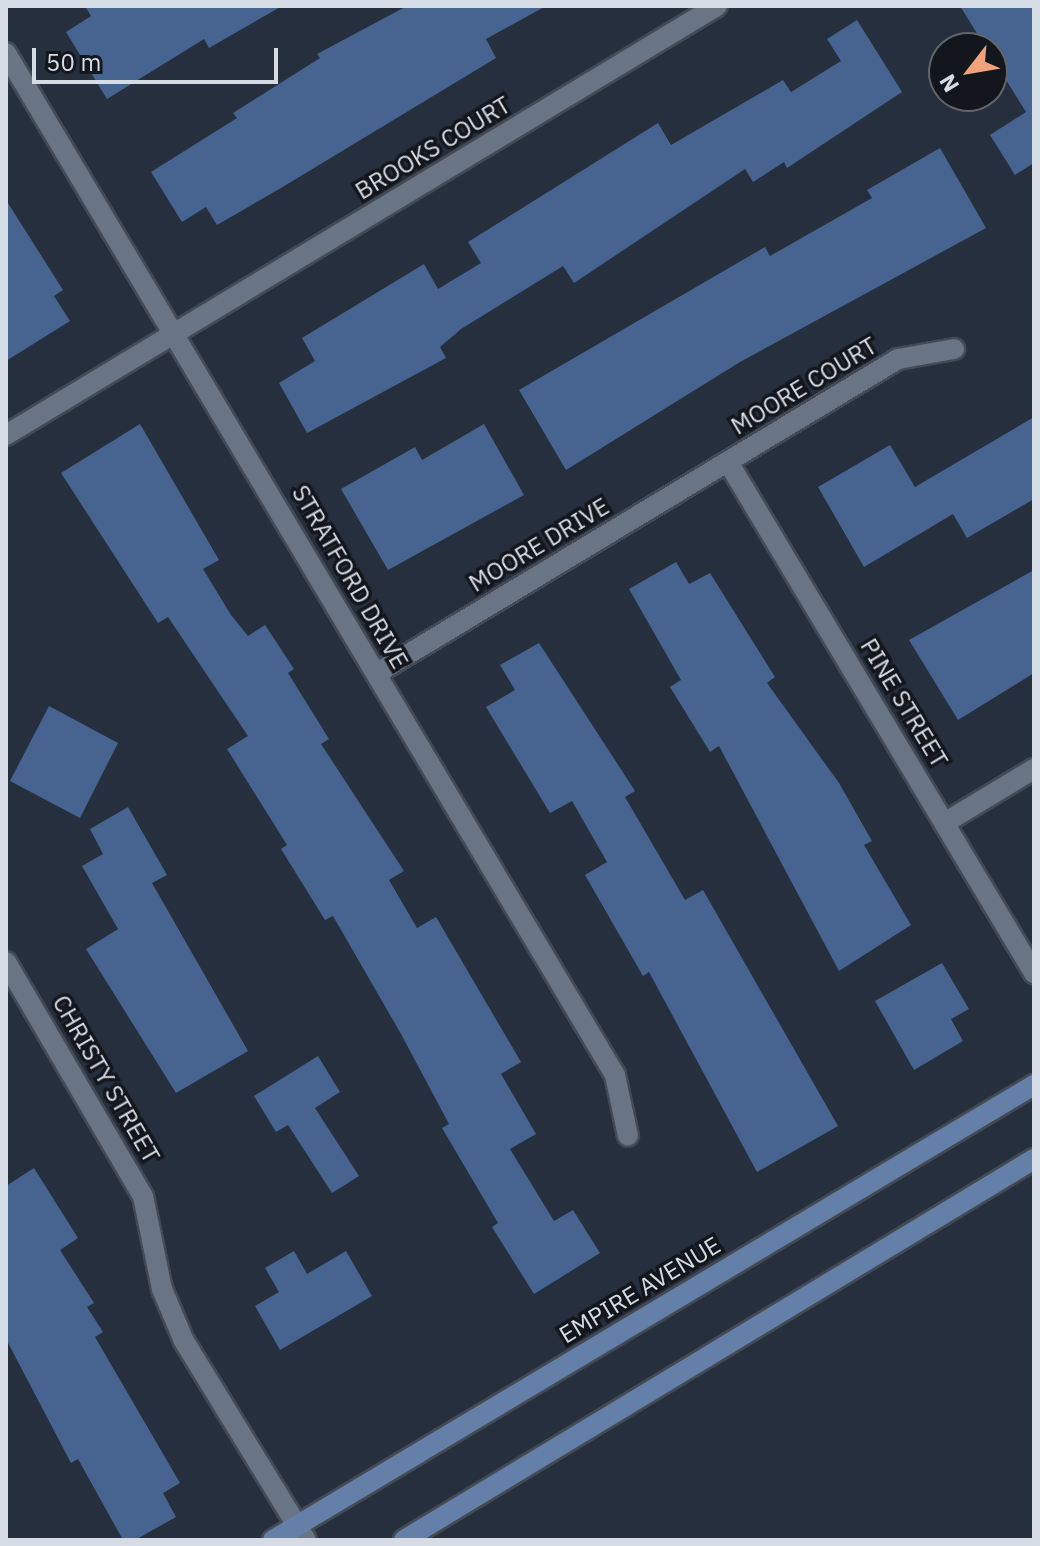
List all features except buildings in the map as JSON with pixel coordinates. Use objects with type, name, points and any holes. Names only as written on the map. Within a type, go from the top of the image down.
[{"type":"main road","name":"EMPIRE AVENUE","points":[[273,1540],[302,1533],[1034,1085]]},
{"type":"main road","points":[[404,1540],[1034,1159]]},
{"type":"street","name":"BROOKS COURT","points":[[6,435],[717,6]]},
{"type":"street","name":"STRATFORD DRIVE","points":[[6,53],[176,333],[615,1075],[628,1136]]},
{"type":"street","name":"MOORE COURT","points":[[728,462],[898,359],[954,349]]},
{"type":"street","name":"MOORE DRIVE","points":[[377,673],[728,462]]},
{"type":"street","name":"PINE STREET","points":[[728,462],[1034,973]]},
{"type":"street","points":[[946,822],[1034,769]]},
{"type":"street","name":"CHRISTY STREET","points":[[6,962],[143,1196],[162,1289],[184,1341],[302,1533]]}]
